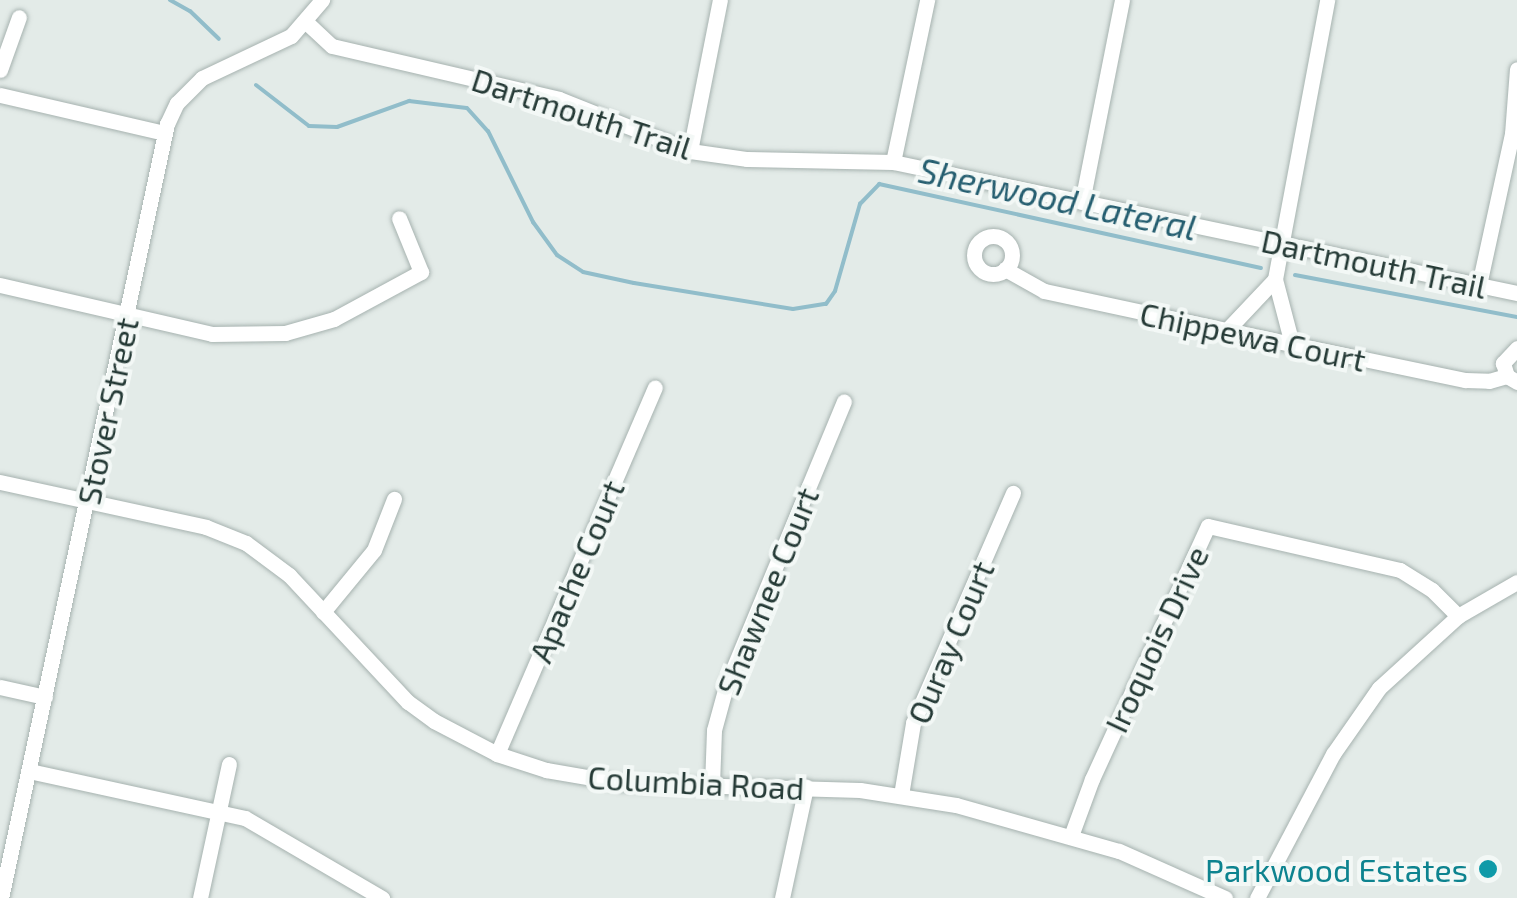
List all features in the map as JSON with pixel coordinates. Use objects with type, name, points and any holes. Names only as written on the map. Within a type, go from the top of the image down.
[{"type":"street","name":"Stover Street","points":[[2,891],[165,133],[177,103],[202,78],[291,36],[322,0]]},
{"type":"street","points":[[690,151],[720,0]]},
{"type":"street","points":[[892,162],[926,0]]},
{"type":"street","points":[[1082,202],[1122,0]]},
{"type":"street","points":[[1292,344],[1274,279],[1327,0]]},
{"type":"street","points":[[0,70],[19,17]]},
{"type":"street","name":"Dartmouth Trail","points":[[306,22],[332,46],[558,99],[690,151],[746,159],[892,162],[1517,293]]},
{"type":"street","points":[[1479,286],[1512,134],[1517,70]]},
{"type":"street","points":[[0,94],[165,133]]},
{"type":"street","points":[[0,285],[239,336],[308,328],[351,311],[421,272],[399,218]]},
{"type":"street","name":"Chippewa Court","points":[[1005,269],[1044,291],[1465,380],[1512,379],[1505,357],[1517,348]]},
{"type":"street","points":[[1227,330],[1274,279]]},
{"type":"street","name":"Apache Court","points":[[497,754],[655,388]]},
{"type":"street","name":"Shawnee Court","points":[[712,785],[714,730],[726,686],[844,402]]},
{"type":"street","name":"Columbia Road","points":[[0,482],[206,527],[246,543],[289,574],[408,702],[466,740],[497,754],[584,778],[901,795],[1071,836],[1160,866],[1225,898]]},
{"type":"street","name":"Ouray Court","points":[[901,795],[912,723],[1013,493]]},
{"type":"street","points":[[324,612],[374,550],[394,499]]},
{"type":"street","name":"Iroquois Drive","points":[[1071,836],[1092,779],[1208,526],[1400,570],[1432,590],[1458,616]]},
{"type":"street","points":[[1257,898],[1353,724],[1403,663],[1458,616],[1517,582]]},
{"type":"street","points":[[0,687],[45,697]]},
{"type":"street","points":[[200,898],[229,764]]},
{"type":"street","points":[[29,771],[219,810],[254,821],[382,898]]},
{"type":"street","points":[[782,898],[806,787]]},
{"type":"waterway","name":"Sherwood Lateral","points":[[170,0],[190,11],[219,39]]},
{"type":"waterway","name":"Sherwood Lateral","points":[[256,85],[309,126],[337,127],[409,101],[467,108],[488,131],[533,222],[557,255],[583,272],[634,283],[793,309],[826,304],[835,291],[860,204],[879,184],[1261,268]]},
{"type":"waterway","name":"Sherwood Lateral","points":[[1295,275],[1517,317]]},
{"type":"place","name":"Parkwood Estates","points":[[1488,869]]}]
